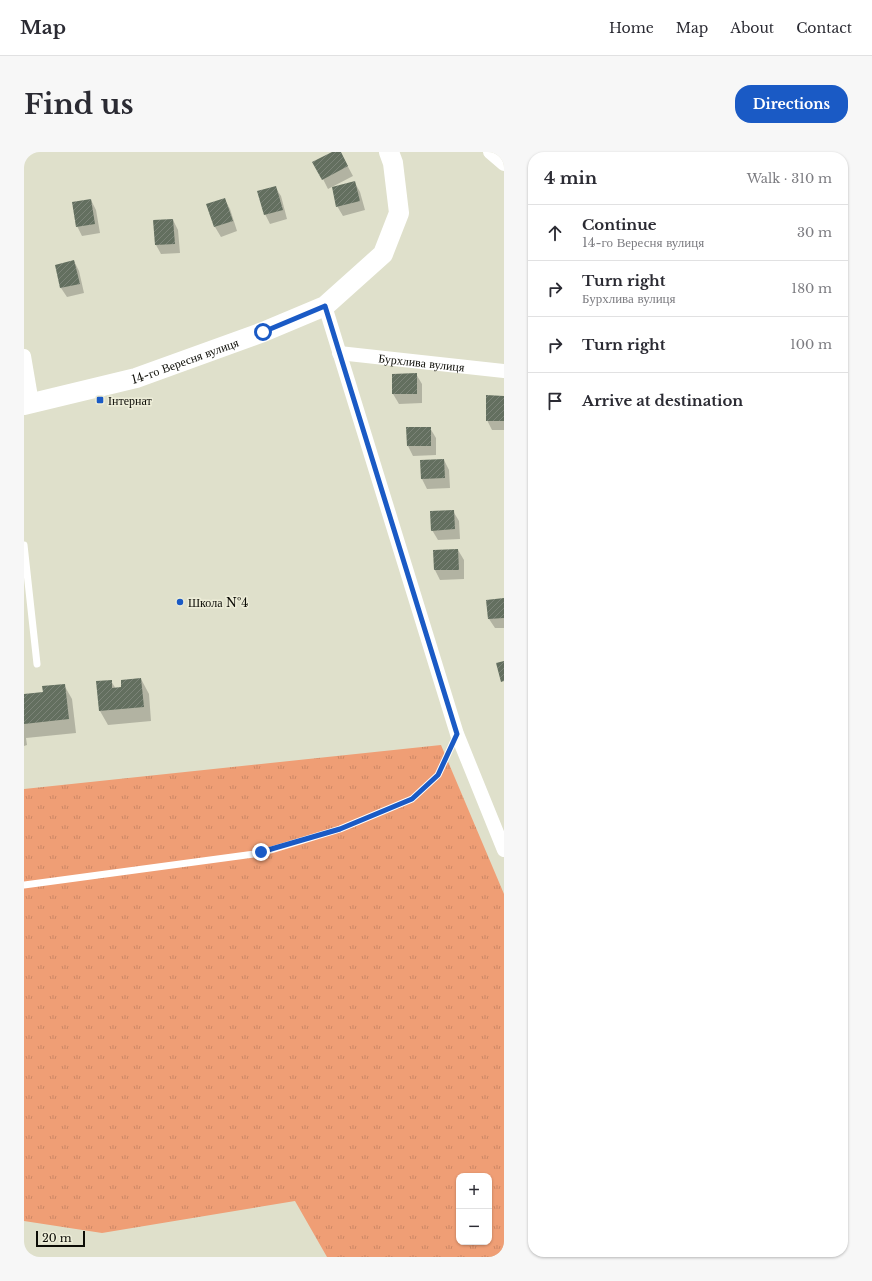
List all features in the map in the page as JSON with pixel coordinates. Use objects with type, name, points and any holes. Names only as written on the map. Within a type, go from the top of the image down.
[{"type":"street","name":"14-го Вересня вулиця","points":[[28,404],[136,378],[263,332],[325,306],[383,254],[399,213],[393,163],[389,152]]},
{"type":"street","points":[[490,152],[504,164]]},
{"type":"street","points":[[325,306],[457,734],[504,850]]},
{"type":"street","name":"Бурхлива вулиця","points":[[339,353],[504,371]]},
{"type":"street","points":[[24,356],[28,404]]},
{"type":"lane","points":[[24,545],[37,664]]},
{"type":"lane","points":[[24,885],[261,852],[340,829],[412,799],[438,775],[457,734]]},
{"type":"green space","points":[[441,745],[504,894],[504,1257],[327,1257],[295,1201],[102,1233],[24,1221],[24,789]]},
{"type":"building","points":[[332,152],[341,152],[348,166],[322,180],[312,162]]},
{"type":"building","points":[[355,181],[360,201],[336,207],[332,187]]},
{"type":"building","points":[[276,186],[283,210],[264,215],[257,191]]},
{"type":"building","points":[[225,198],[233,221],[214,227],[206,204]]},
{"type":"building","points":[[91,199],[95,224],[76,227],[72,202]]},
{"type":"building","points":[[173,219],[175,244],[155,245],[153,220]]},
{"type":"building","points":[[74,260],[80,284],[60,288],[55,265]]},
{"type":"building","points":[[417,373],[417,394],[392,394],[392,374]]},
{"type":"building","points":[[486,395],[504,396],[504,421],[486,421]]},
{"type":"building","points":[[406,427],[431,427],[431,446],[407,446]]},
{"type":"building","points":[[444,459],[445,478],[421,479],[420,460]]},
{"type":"building","points":[[454,510],[455,529],[431,531],[430,511]]},
{"type":"building","points":[[458,549],[459,570],[434,570],[433,550]]},
{"type":"building","points":[[504,598],[504,618],[488,619],[486,600]]},
{"type":"building","points":[[504,661],[504,681],[501,682],[496,663]]},
{"type":"building","points":[[141,678],[144,707],[99,711],[96,681],[112,680],[112,688],[121,687],[121,680]]},
{"type":"building","points":[[65,684],[69,719],[24,724],[24,694],[43,692],[42,686]]},
{"type":"place","name":"Інтернат","points":[[100,400]]},
{"type":"place","name":"Школа №4","points":[[180,602]]},
{"type":"route","points":[[261,852],[340,829],[412,799],[438,775],[457,734],[325,306],[263,332]]}]
